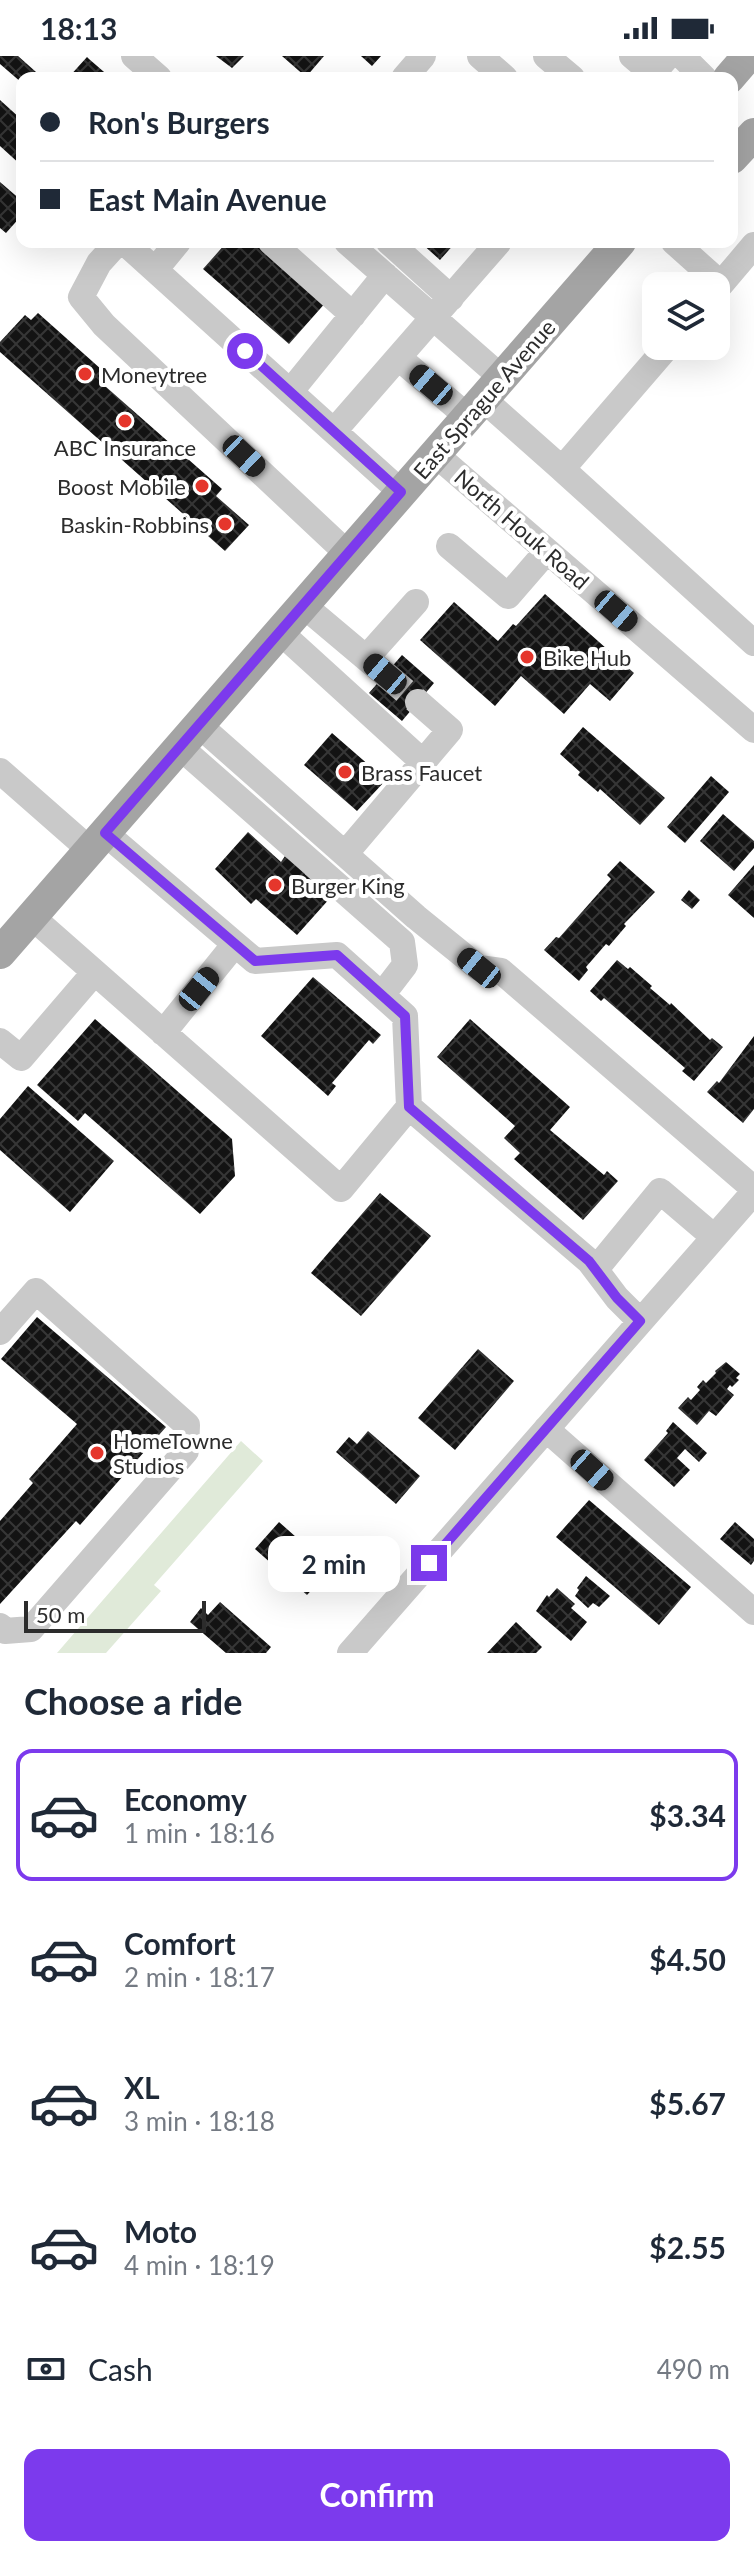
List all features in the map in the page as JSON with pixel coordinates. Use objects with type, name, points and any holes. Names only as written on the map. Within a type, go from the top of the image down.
[{"type":"main road","points":[[734,72],[748,56]]},
{"type":"main road","points":[[738,151],[754,134]]},
{"type":"main road","name":"East Sprague Avenue","points":[[1,949],[98,842],[615,248]]},
{"type":"street","points":[[134,56],[152,72]]},
{"type":"street","points":[[409,72],[423,56]]},
{"type":"street","points":[[430,72],[445,56]]},
{"type":"street","points":[[480,56],[498,72]]},
{"type":"street","points":[[546,56],[565,72]]},
{"type":"street","points":[[632,56],[657,69]]},
{"type":"street","points":[[682,56],[698,72]]},
{"type":"street","points":[[730,274],[754,245]]},
{"type":"street","points":[[115,248],[99,263],[81,297],[104,325],[348,554]]},
{"type":"street","points":[[128,248],[401,492]]},
{"type":"street","points":[[155,270],[173,248]]},
{"type":"street","points":[[278,248],[353,315]]},
{"type":"street","points":[[354,248],[385,275],[442,308]]},
{"type":"street","points":[[394,248],[442,308],[485,398]]},
{"type":"street","points":[[334,431],[494,248]]},
{"type":"street","points":[[680,248],[704,272]]},
{"type":"street","points":[[290,392],[385,275]]},
{"type":"street","points":[[399,358],[485,398],[754,643]]},
{"type":"street","points":[[562,469],[656,360]]},
{"type":"street","name":"North Houk Road","points":[[435,454],[754,730]]},
{"type":"street","points":[[449,546],[508,596],[547,551]]},
{"type":"street","points":[[303,605],[375,666],[416,602]]},
{"type":"street","points":[[280,632],[423,762]]},
{"type":"street","points":[[345,854],[450,730],[418,702]]},
{"type":"street","points":[[189,736],[345,854],[479,968],[501,971],[754,1190],[350,1653]]},
{"type":"street","points":[[189,736],[402,942],[405,965],[382,995]]},
{"type":"street","points":[[0,771],[255,961],[337,955],[405,1016],[409,1107],[341,1189],[32,917]]},
{"type":"street","points":[[163,1033],[235,944]]},
{"type":"street","points":[[0,1041],[21,1058],[94,973]]},
{"type":"street","points":[[409,1107],[589,1261],[617,1298],[640,1321]]},
{"type":"street","points":[[596,1269],[660,1191],[714,1237]]},
{"type":"street","points":[[0,1332],[36,1291],[187,1425],[186,1451],[31,1629],[5,1631],[0,1626]]},
{"type":"street","points":[[546,1429],[754,1612]]},
{"type":"green space","points":[[241,1441],[263,1461],[154,1585],[161,1591],[106,1653],[57,1653]]},
{"type":"building","points":[[0,56],[18,56],[36,72],[16,72],[16,78],[0,64]]},
{"type":"building","points":[[216,56],[244,56],[232,68]]},
{"type":"building","points":[[282,56],[324,56],[310,72],[300,72]]},
{"type":"building","points":[[361,56],[381,56],[372,66]]},
{"type":"building","points":[[87,57],[104,72],[73,72]]},
{"type":"building","points":[[0,100],[16,115],[16,161],[0,146]]},
{"type":"building","points":[[0,182],[16,196],[16,222],[6,233],[0,228]]},
{"type":"building","points":[[222,248],[268,248],[327,301],[289,344],[203,269]]},
{"type":"building","points":[[427,248],[451,248],[440,260]]},
{"type":"building","points":[[38,313],[111,378],[105,386],[222,489],[216,496],[249,525],[225,551],[0,352],[0,342],[25,315],[31,320]]},
{"type":"building","name":"Bike Hub","points":[[545,594],[634,673],[610,701],[590,684],[564,714],[521,676],[495,706],[420,640],[454,602],[498,641]]},
{"type":"building","points":[[402,655],[434,683],[402,721],[369,693]]},
{"type":"building","points":[[583,727],[665,798],[640,825],[600,789],[598,792],[578,775],[580,772],[560,754]]},
{"type":"building","name":"Brass Faucet","points":[[332,733],[386,780],[357,811],[304,765]]},
{"type":"building","points":[[711,776],[729,792],[685,843],[667,827]]},
{"type":"building","points":[[723,814],[754,841],[754,848],[734,871],[700,841]]},
{"type":"building","name":"Burger King","points":[[248,832],[281,862],[285,856],[307,871],[305,874],[331,897],[297,935],[256,899],[251,904],[215,869]]},
{"type":"building","points":[[620,861],[655,892],[624,924],[626,926],[609,946],[606,944],[586,967],[588,970],[579,981],[544,950],[556,937],[559,938],[611,879],[607,875]]},
{"type":"building","points":[[754,865],[754,918],[728,895]]},
{"type":"building","points":[[689,890],[700,900],[692,909],[681,900]]},
{"type":"building","points":[[617,960],[628,969],[630,967],[710,1040],[712,1038],[723,1047],[694,1081],[682,1071],[685,1068],[604,998],[601,1001],[590,991]]},
{"type":"building","points":[[313,977],[381,1035],[373,1044],[369,1040],[332,1083],[336,1086],[328,1096],[261,1036]]},
{"type":"building","points":[[95,1019],[232,1139],[235,1176],[200,1214],[85,1113],[78,1121],[37,1085]]},
{"type":"building","points":[[470,1019],[570,1107],[550,1130],[604,1175],[607,1171],[618,1181],[583,1220],[514,1159],[520,1153],[504,1138],[515,1126],[437,1057]]},
{"type":"building","points":[[754,1036],[754,1109],[743,1123],[707,1092],[717,1081],[719,1083]]},
{"type":"building","points":[[28,1086],[114,1161],[70,1212],[0,1150],[0,1119]]},
{"type":"building","points":[[380,1193],[431,1236],[361,1316],[311,1273]]},
{"type":"building","name":"HomeTowne Studios","points":[[37,1317],[166,1427],[80,1525],[76,1521],[0,1604],[0,1521],[33,1483],[29,1479],[77,1424],[1,1359]]},
{"type":"building","points":[[478,1349],[514,1381],[455,1450],[418,1418]]},
{"type":"building","points":[[726,1362],[740,1374],[736,1378],[739,1380],[727,1389],[734,1395],[716,1416],[709,1411],[697,1425],[678,1408],[688,1397],[691,1400],[700,1390],[697,1387],[703,1380],[706,1383]]},
{"type":"building","points":[[673,1422],[707,1453],[699,1462],[685,1449],[677,1458],[690,1470],[674,1487],[644,1460],[668,1433],[666,1431]]},
{"type":"building","points":[[368,1431],[420,1476],[396,1504],[336,1452],[349,1437],[357,1444]]},
{"type":"building","points":[[589,1500],[691,1587],[659,1625],[556,1537]]},
{"type":"building","points":[[279,1522],[338,1574],[326,1588],[319,1582],[307,1595],[255,1549]]},
{"type":"building","points":[[735,1522],[754,1539],[754,1561],[751,1565],[720,1539]]},
{"type":"building","points":[[586,1576],[610,1596],[599,1607],[593,1603],[588,1608],[575,1596]]},
{"type":"building","points":[[557,1588],[575,1604],[571,1608],[587,1622],[571,1641],[536,1611],[547,1595],[549,1597]]},
{"type":"building","points":[[220,1602],[271,1647],[266,1653],[226,1653],[190,1622],[201,1608],[208,1615]]},
{"type":"building","points":[[516,1622],[542,1647],[536,1653],[487,1653]]},
{"type":"tunnel","points":[[385,674],[418,702]]},
{"type":"place","name":"Moneytree","points":[[85,374]]},
{"type":"place","name":"ABC Insurance","points":[[125,421]]},
{"type":"place","name":"Boost Mobile","points":[[202,486]]},
{"type":"place","name":"Baskin-Robbins","points":[[225,524]]},
{"type":"place","name":"Bike Hub","points":[[527,657]]},
{"type":"place","name":"Brass Faucet","points":[[345,772]]},
{"type":"place","name":"Burger King","points":[[275,885]]},
{"type":"place","name":"HomeTowne Studios","points":[[97,1453]]},
{"type":"route","points":[[245,351],[401,492],[105,833],[255,961],[337,955],[405,1016],[409,1107],[589,1261],[617,1298],[640,1321],[429,1563]]}]
